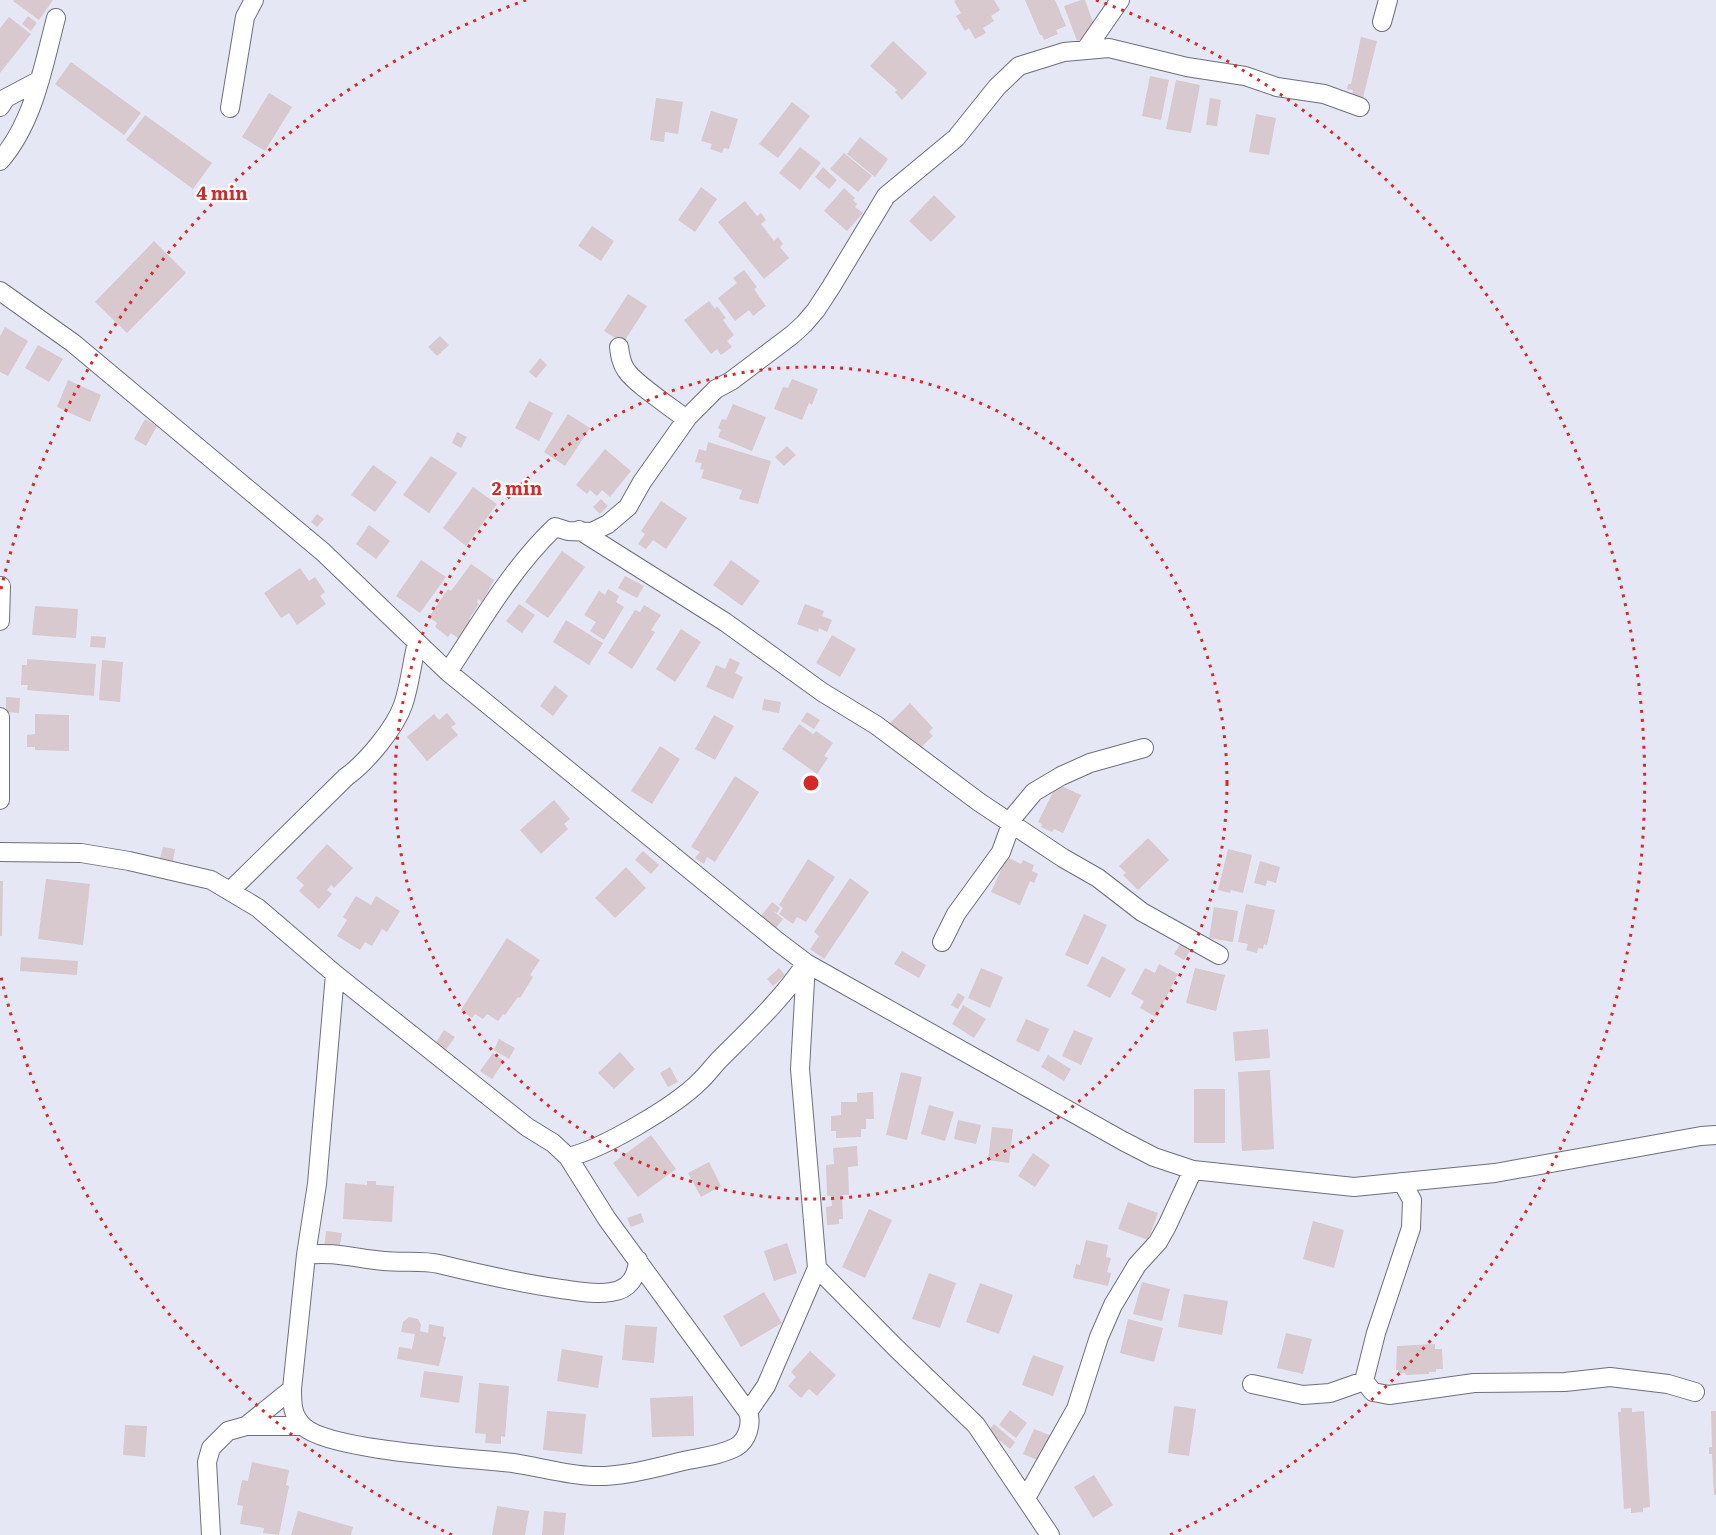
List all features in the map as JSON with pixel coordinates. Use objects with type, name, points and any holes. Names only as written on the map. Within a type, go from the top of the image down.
[{"type":"street","points":[[230,108],[245,16],[254,0]]},
{"type":"street","points":[[1086,49],[1120,0]]},
{"type":"street","points":[[1382,22],[1388,0]]},
{"type":"street","points":[[0,161],[11,148],[34,100],[56,18]]},
{"type":"street","points":[[448,672],[493,602],[543,539],[555,527],[568,531],[592,532],[608,524],[628,507],[642,482],[686,419],[716,389],[731,381],[804,324],[831,287],[886,196],[956,138],[998,87],[1019,66],[1064,52],[1109,48],[1187,67],[1245,76],[1277,87],[1324,94],[1360,107]]},
{"type":"street","points":[[0,107],[6,98],[40,80]]},
{"type":"street","points":[[0,291],[73,343],[323,552],[448,672],[806,963],[1154,1157],[1193,1170],[1354,1187],[1495,1173],[1716,1135]]},
{"type":"street","points":[[619,347],[625,370],[634,380],[686,419]]},
{"type":"street","points":[[579,530],[725,622],[822,692],[876,725],[939,775],[1063,858],[1098,878],[1142,912],[1219,955]]},
{"type":"street","points":[[0,621],[1,586]]},
{"type":"street","points":[[230,891],[346,777],[361,766],[397,720],[404,704],[417,642]]},
{"type":"street","points":[[0,717],[0,800]]},
{"type":"street","points":[[942,942],[956,914],[1001,852],[1014,816],[1034,792],[1090,763],[1144,748]]},
{"type":"street","points":[[0,852],[81,853],[129,861],[211,880],[258,908],[335,974],[526,1127],[553,1143],[568,1157],[607,1219],[748,1412],[751,1422],[748,1432],[738,1446],[715,1454],[649,1469],[595,1476],[364,1446],[319,1436],[303,1426],[292,1411],[292,1389],[306,1255],[317,1184],[335,974]]},
{"type":"street","points":[[568,1157],[582,1154],[644,1121],[698,1083],[763,1017],[806,963]]},
{"type":"street","points":[[748,1412],[766,1386],[817,1268],[800,1069],[806,963]]},
{"type":"street","points":[[1026,1498],[1076,1409],[1099,1337],[1113,1305],[1137,1265],[1158,1242],[1193,1170]]},
{"type":"street","points":[[1364,1381],[1376,1333],[1411,1228],[1412,1200],[1402,1182]]},
{"type":"street","points":[[306,1255],[320,1253],[382,1261],[435,1263],[516,1283],[580,1292],[611,1292],[623,1289],[631,1282],[637,1271],[638,1260]]},
{"type":"street","points":[[817,1268],[976,1425],[1050,1535]]},
{"type":"street","points":[[1364,1381],[1373,1392],[1389,1395],[1474,1383],[1565,1382],[1610,1377],[1668,1384],[1695,1392]]},
{"type":"street","points":[[1252,1384],[1303,1395],[1330,1393],[1364,1381]]},
{"type":"street","points":[[246,1426],[292,1389]]},
{"type":"street","points":[[211,1535],[207,1462],[212,1448],[228,1431],[246,1426],[303,1426]]},
{"type":"building","points":[[14,0],[53,0],[39,20]]},
{"type":"building","points":[[994,0],[1000,10],[991,16],[994,21],[983,28],[986,33],[975,39],[969,28],[965,31],[956,16],[961,13],[954,1]]},
{"type":"building","points":[[1025,0],[1055,0],[1066,26],[1056,30],[1058,34],[1044,40]]},
{"type":"building","points":[[1085,0],[1095,28],[1090,36],[1077,41],[1064,6]]},
{"type":"building","points":[[28,16],[37,23],[31,31],[22,24]]},
{"type":"building","points":[[9,17],[31,34],[0,73],[0,28]]},
{"type":"building","points":[[1361,37],[1377,41],[1363,98],[1352,95],[1353,90],[1347,89],[1348,84],[1351,84]]},
{"type":"building","points":[[893,41],[927,73],[902,100],[895,92],[897,90],[870,66]]},
{"type":"building","points":[[71,62],[141,113],[124,135],[55,84]]},
{"type":"building","points":[[1150,76],[1169,80],[1161,120],[1142,116]]},
{"type":"building","points":[[1176,80],[1200,85],[1191,133],[1166,129]]},
{"type":"building","points":[[269,93],[292,107],[265,151],[242,137]]},
{"type":"building","points":[[656,98],[683,102],[678,134],[665,132],[664,142],[650,140]]},
{"type":"building","points":[[1210,98],[1221,100],[1217,126],[1206,125]]},
{"type":"building","points":[[792,102],[810,116],[778,158],[759,144]]},
{"type":"building","points":[[711,111],[738,119],[729,149],[724,148],[722,153],[710,149],[712,144],[701,141]]},
{"type":"building","points":[[1256,114],[1276,118],[1269,155],[1249,152]]},
{"type":"building","points":[[145,115],[212,163],[193,189],[126,140]]},
{"type":"building","points":[[860,137],[888,159],[875,177],[847,154]]},
{"type":"building","points":[[800,147],[821,163],[800,190],[779,173]]},
{"type":"building","points":[[844,153],[872,176],[858,192],[830,169]]},
{"type":"building","points":[[823,167],[837,180],[829,189],[815,177]]},
{"type":"building","points":[[701,187],[717,199],[695,232],[678,220]]},
{"type":"building","points":[[844,188],[855,198],[853,200],[857,204],[855,207],[863,213],[847,231],[824,211]]},
{"type":"building","points":[[934,195],[956,217],[931,242],[909,221]]},
{"type":"building","points":[[745,201],[757,216],[761,213],[766,220],[761,224],[774,241],[778,237],[783,244],[780,247],[789,258],[764,279],[718,222]]},
{"type":"building","points":[[592,226],[614,241],[601,261],[578,246]]},
{"type":"building","points":[[154,241],[186,273],[127,333],[95,302]]},
{"type":"building","points":[[744,270],[757,287],[754,289],[766,306],[753,316],[749,310],[735,321],[718,298],[737,283],[733,278]]},
{"type":"building","points":[[628,294],[647,306],[623,343],[604,331]]},
{"type":"building","points":[[709,301],[715,309],[717,306],[726,318],[723,320],[734,335],[727,341],[732,347],[721,355],[717,349],[711,354],[684,320]]},
{"type":"building","points":[[5,327],[28,341],[8,376],[0,372],[0,336]]},
{"type":"building","points":[[440,336],[449,345],[437,356],[428,347]]},
{"type":"building","points":[[38,345],[63,359],[49,382],[25,368]]},
{"type":"building","points":[[540,358],[547,365],[536,378],[529,372]]},
{"type":"building","points":[[792,379],[818,389],[812,405],[809,403],[802,420],[774,409],[783,387],[788,388]]},
{"type":"building","points":[[68,380],[101,395],[90,422],[57,407]]},
{"type":"building","points":[[529,401],[553,413],[539,441],[515,428]]},
{"type":"building","points":[[733,404],[766,417],[752,451],[718,437],[721,430],[718,428],[722,419],[726,420]]},
{"type":"building","points":[[568,414],[590,428],[565,466],[544,452]]},
{"type":"building","points":[[145,419],[157,426],[146,446],[134,439]]},
{"type":"building","points":[[457,432],[467,437],[461,448],[452,443]]},
{"type":"building","points":[[708,442],[771,461],[758,504],[739,499],[742,490],[701,478],[704,470],[700,469],[702,463],[695,462],[699,449],[706,451]]},
{"type":"building","points":[[787,446],[796,455],[784,466],[775,457]]},
{"type":"building","points":[[605,449],[631,471],[610,497],[602,490],[597,496],[590,490],[587,494],[576,485]]},
{"type":"building","points":[[431,456],[457,473],[429,513],[403,495]]},
{"type":"building","points":[[373,465],[397,482],[375,512],[351,495]]},
{"type":"building","points":[[473,487],[497,504],[466,546],[443,528]]},
{"type":"building","points":[[601,499],[608,506],[600,514],[593,507]]},
{"type":"building","points":[[661,501],[687,518],[666,549],[653,540],[646,549],[638,544],[645,534],[641,531]]},
{"type":"building","points":[[317,514],[324,519],[317,527],[311,522]]},
{"type":"building","points":[[369,525],[390,541],[376,559],[356,544]]},
{"type":"building","points":[[562,551],[585,567],[548,618],[525,602]]},
{"type":"building","points":[[421,560],[446,577],[420,613],[396,596]]},
{"type":"building","points":[[731,560],[760,581],[742,606],[713,585]]},
{"type":"building","points":[[471,564],[494,580],[482,602],[478,599],[479,604],[469,619],[471,620],[458,638],[451,633],[448,637],[435,627],[437,623],[429,617],[448,589],[451,591]]},
{"type":"building","points":[[300,568],[309,581],[315,577],[325,592],[320,596],[326,604],[297,625],[289,613],[281,618],[264,593]]},
{"type":"building","points":[[625,576],[644,586],[637,598],[618,588]]},
{"type":"building","points":[[608,589],[619,596],[616,602],[624,607],[604,640],[590,631],[596,622],[584,615],[599,591],[605,595]]},
{"type":"building","points":[[519,604],[535,615],[522,633],[506,621]]},
{"type":"building","points":[[805,604],[824,611],[822,616],[832,620],[827,632],[819,628],[818,632],[797,624]]},
{"type":"building","points":[[644,605],[661,615],[651,630],[655,632],[632,669],[608,653],[635,610],[640,612]]},
{"type":"building","points":[[35,606],[78,609],[76,638],[32,635]]},
{"type":"building","points":[[566,620],[603,643],[589,665],[553,642]]},
{"type":"building","points":[[681,629],[701,642],[675,682],[656,669]]},
{"type":"building","points":[[832,635],[856,649],[840,677],[816,663]]},
{"type":"building","points":[[91,636],[106,637],[105,648],[90,647]]},
{"type":"building","points":[[730,658],[740,663],[735,673],[743,677],[733,699],[706,687],[716,665],[725,669]]},
{"type":"building","points":[[27,659],[96,664],[94,696],[27,690],[28,685],[21,685],[22,665],[27,665]]},
{"type":"building","points":[[102,660],[123,662],[120,702],[99,700]]},
{"type":"building","points":[[555,685],[568,696],[553,716],[540,706]]},
{"type":"building","points":[[6,697],[20,698],[19,713],[6,712]]},
{"type":"building","points":[[764,699],[781,702],[779,713],[762,710]]},
{"type":"building","points":[[910,703],[933,728],[929,732],[933,736],[917,751],[890,723]]},
{"type":"building","points":[[807,712],[820,720],[814,729],[801,721]]},
{"type":"building","points":[[447,713],[456,724],[451,727],[458,735],[427,761],[407,737],[434,714],[439,720]]},
{"type":"building","points":[[35,714],[69,715],[69,751],[35,750],[35,747],[27,747],[27,735],[35,734]]},
{"type":"building","points":[[714,715],[734,726],[715,760],[695,749]]},
{"type":"building","points":[[799,724],[813,734],[816,731],[833,743],[824,756],[828,758],[817,774],[782,749]]},
{"type":"building","points":[[660,746],[680,759],[652,804],[631,791]]},
{"type":"building","points":[[735,776],[759,792],[715,862],[707,857],[704,864],[695,858],[700,852],[691,847]]},
{"type":"building","points":[[1057,784],[1081,795],[1063,833],[1054,829],[1052,832],[1041,827],[1042,824],[1038,822]]},
{"type":"building","points":[[554,800],[570,819],[564,824],[568,829],[541,854],[520,830]]},
{"type":"building","points":[[1148,838],[1169,860],[1138,890],[1123,875],[1126,873],[1119,866]]},
{"type":"building","points":[[327,844],[353,868],[334,888],[331,885],[327,890],[332,894],[319,909],[299,891],[304,885],[296,878]]},
{"type":"building","points":[[163,847],[175,849],[173,861],[160,858]]},
{"type":"building","points":[[1228,849],[1252,855],[1243,893],[1218,890]]},
{"type":"building","points":[[643,851],[659,865],[651,874],[635,860]]},
{"type":"building","points":[[1007,857],[1021,864],[1023,860],[1034,865],[1032,871],[1038,874],[1034,883],[1030,881],[1020,905],[991,892]]},
{"type":"building","points":[[808,859],[835,877],[806,922],[797,917],[793,924],[779,914],[783,908],[779,905]]},
{"type":"building","points":[[1260,861],[1280,867],[1276,883],[1267,880],[1266,886],[1254,883]]},
{"type":"building","points":[[626,867],[646,888],[615,918],[595,898]]},
{"type":"building","points":[[850,878],[869,892],[824,959],[810,949],[819,936],[814,932]]},
{"type":"building","points":[[46,879],[90,884],[83,945],[38,939]]},
{"type":"building","points":[[0,881],[3,881],[2,936],[0,936]]},
{"type":"building","points":[[356,896],[371,905],[376,896],[400,911],[387,932],[382,929],[372,946],[365,942],[360,950],[337,936],[347,920],[343,917]]},
{"type":"building","points":[[772,902],[780,908],[777,913],[773,911],[783,919],[776,928],[761,916]]},
{"type":"building","points":[[1246,904],[1275,910],[1267,945],[1264,944],[1263,949],[1258,948],[1257,953],[1246,950],[1248,944],[1238,942]]},
{"type":"building","points":[[1214,907],[1238,911],[1233,942],[1209,938]]},
{"type":"building","points":[[1084,914],[1107,925],[1088,965],[1065,955]]},
{"type":"building","points":[[507,938],[540,960],[530,975],[533,977],[520,998],[518,997],[498,1021],[487,1014],[483,1019],[475,1014],[472,1018],[461,1010]]},
{"type":"building","points":[[1181,943],[1191,949],[1184,960],[1174,954]]},
{"type":"building","points":[[902,951],[926,965],[919,978],[894,964]]},
{"type":"building","points":[[1102,956],[1126,969],[1110,998],[1087,986]]},
{"type":"building","points":[[21,957],[78,961],[77,975],[20,971]]},
{"type":"building","points":[[1159,964],[1178,974],[1156,1017],[1140,1008],[1144,1001],[1131,994],[1145,968],[1155,973]]},
{"type":"building","points":[[779,968],[785,975],[773,986],[767,979]]},
{"type":"building","points":[[981,968],[1003,977],[990,1008],[968,998]]},
{"type":"building","points":[[1195,968],[1225,975],[1216,1011],[1186,1003]]},
{"type":"building","points":[[958,993],[965,997],[958,1009],[951,1005]]},
{"type":"building","points":[[963,1005],[986,1019],[974,1038],[952,1024]]},
{"type":"building","points":[[1026,1019],[1049,1029],[1039,1052],[1016,1041]]},
{"type":"building","points":[[1268,1029],[1270,1058],[1235,1061],[1233,1032]]},
{"type":"building","points":[[444,1030],[455,1037],[445,1051],[435,1044]]},
{"type":"building","points":[[1074,1030],[1093,1038],[1081,1065],[1062,1056]]},
{"type":"building","points":[[499,1039],[515,1048],[509,1059],[494,1050]]},
{"type":"building","points":[[620,1052],[635,1069],[614,1089],[598,1073]]},
{"type":"building","points":[[493,1053],[504,1061],[492,1079],[480,1071]]},
{"type":"building","points":[[1048,1055],[1071,1069],[1064,1081],[1041,1067]]},
{"type":"building","points":[[670,1067],[678,1082],[668,1087],[660,1073]]},
{"type":"building","points":[[1270,1070],[1274,1149],[1242,1151],[1238,1072]]},
{"type":"building","points":[[901,1072],[922,1077],[907,1140],[886,1135]]},
{"type":"building","points":[[1194,1089],[1225,1089],[1225,1143],[1194,1143]]},
{"type":"building","points":[[873,1092],[874,1119],[866,1119],[866,1129],[861,1129],[861,1137],[836,1138],[836,1131],[831,1131],[831,1116],[841,1115],[841,1102],[857,1102],[857,1093]]},
{"type":"building","points":[[929,1105],[954,1112],[945,1141],[921,1134]]},
{"type":"building","points":[[958,1120],[981,1125],[976,1144],[954,1139]]},
{"type":"building","points":[[992,1127],[1013,1129],[1009,1163],[988,1160]]},
{"type":"building","points":[[651,1135],[676,1169],[638,1197],[613,1163]]},
{"type":"building","points":[[857,1146],[858,1166],[848,1167],[849,1195],[842,1195],[843,1219],[839,1219],[839,1224],[827,1225],[826,1207],[832,1206],[831,1196],[827,1196],[826,1165],[834,1164],[833,1148]]},
{"type":"building","points":[[1033,1153],[1050,1165],[1035,1187],[1018,1176]]},
{"type":"building","points":[[709,1162],[721,1186],[701,1197],[688,1173]]},
{"type":"building","points":[[367,1181],[376,1181],[376,1185],[394,1186],[392,1222],[343,1219],[345,1183],[367,1185]]},
{"type":"building","points":[[1128,1202],[1158,1213],[1148,1240],[1118,1229]]},
{"type":"building","points":[[869,1209],[892,1220],[865,1278],[842,1267]]},
{"type":"building","points":[[641,1213],[644,1222],[631,1227],[627,1218]]},
{"type":"building","points":[[1313,1221],[1344,1230],[1334,1268],[1303,1259]]},
{"type":"building","points":[[326,1231],[342,1233],[339,1251],[324,1249]]},
{"type":"building","points":[[1086,1240],[1108,1245],[1106,1257],[1111,1258],[1107,1272],[1111,1273],[1108,1286],[1073,1278],[1076,1264],[1080,1265]]},
{"type":"building","points":[[787,1243],[797,1273],[774,1281],[764,1251]]},
{"type":"building","points":[[929,1273],[956,1283],[940,1328],[912,1319]]},
{"type":"building","points":[[1142,1282],[1170,1289],[1162,1321],[1133,1314]]},
{"type":"building","points":[[980,1283],[1013,1295],[999,1334],[966,1322]]},
{"type":"building","points":[[764,1292],[782,1323],[741,1347],[723,1316]]},
{"type":"building","points":[[1184,1294],[1228,1301],[1222,1335],[1178,1327]]},
{"type":"building","points":[[409,1317],[418,1319],[421,1325],[420,1331],[428,1333],[429,1324],[444,1327],[443,1336],[446,1337],[439,1366],[397,1359],[399,1347],[412,1349],[415,1334],[401,1332],[403,1322]]},
{"type":"building","points":[[1128,1319],[1163,1328],[1154,1362],[1120,1353]]},
{"type":"building","points":[[625,1325],[657,1327],[654,1363],[622,1360]]},
{"type":"building","points":[[1286,1333],[1312,1339],[1303,1374],[1277,1368]]},
{"type":"building","points":[[1435,1344],[1435,1349],[1442,1349],[1443,1369],[1436,1369],[1436,1372],[1429,1372],[1429,1374],[1398,1373],[1396,1370],[1397,1346]]},
{"type":"building","points":[[562,1349],[603,1356],[598,1388],[557,1381]]},
{"type":"building","points":[[810,1351],[836,1375],[817,1396],[809,1389],[801,1398],[788,1386],[796,1377],[791,1372]]},
{"type":"building","points":[[1033,1355],[1064,1366],[1053,1396],[1022,1385]]},
{"type":"building","points":[[424,1371],[463,1376],[459,1403],[420,1397]]},
{"type":"building","points":[[479,1383],[509,1386],[505,1437],[501,1436],[501,1444],[485,1443],[486,1434],[475,1433]]},
{"type":"building","points":[[693,1396],[694,1436],[652,1437],[650,1398]]},
{"type":"building","points":[[1174,1406],[1196,1409],[1189,1456],[1168,1453]]},
{"type":"building","points":[[1621,1408],[1632,1408],[1632,1412],[1644,1411],[1650,1507],[1643,1508],[1643,1512],[1631,1513],[1631,1508],[1624,1509],[1618,1412],[1621,1412]]},
{"type":"building","points":[[1010,1410],[1027,1423],[1016,1438],[999,1425]]},
{"type":"building","points":[[547,1411],[586,1414],[582,1454],[543,1450]]},
{"type":"building","points":[[1711,1411],[1716,1411],[1716,1495],[1714,1495],[1712,1454],[1709,1454],[1709,1447],[1712,1447]]},
{"type":"building","points":[[994,1424],[1015,1442],[1010,1449],[988,1431]]},
{"type":"building","points":[[125,1425],[147,1426],[145,1457],[123,1455]]},
{"type":"building","points":[[1034,1429],[1052,1436],[1042,1462],[1023,1454]]},
{"type":"building","points":[[252,1462],[289,1470],[286,1485],[289,1486],[279,1535],[263,1533],[264,1528],[240,1524],[243,1506],[237,1505],[242,1480],[248,1481]]},
{"type":"building","points":[[1094,1475],[1113,1505],[1093,1518],[1074,1487]]},
{"type":"building","points":[[497,1506],[529,1511],[525,1535],[492,1535]]},
{"type":"building","points":[[298,1511],[353,1527],[351,1535],[291,1535]]},
{"type":"building","points":[[544,1511],[566,1513],[564,1535],[542,1535]]}]
